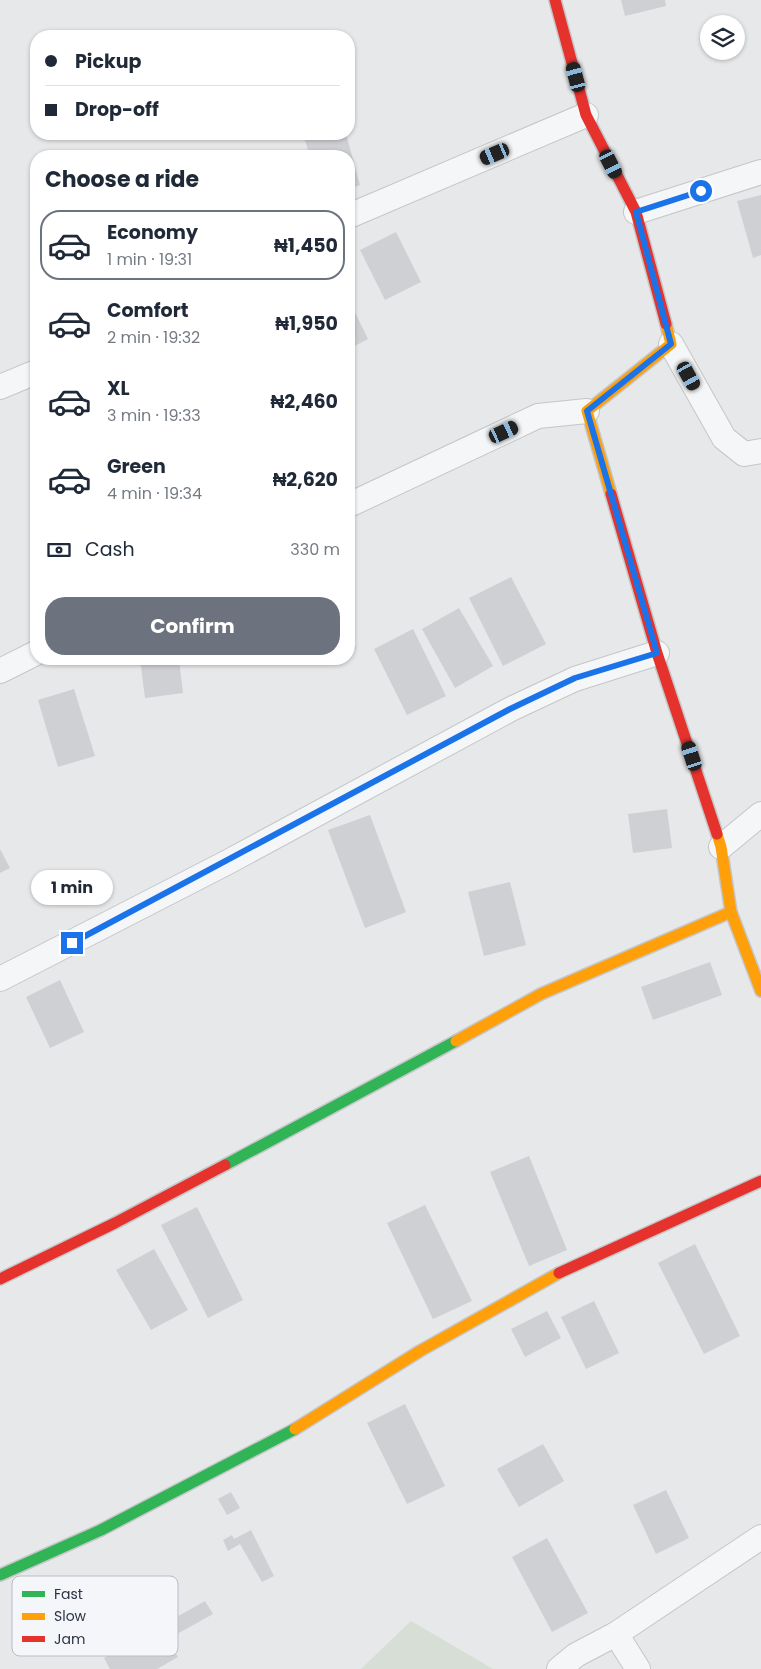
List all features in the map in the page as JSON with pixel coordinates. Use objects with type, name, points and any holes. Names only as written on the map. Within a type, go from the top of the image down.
[{"type":"street","points":[[555,0],[586,115],[636,212],[671,344],[724,438],[744,454],[761,451]]},
{"type":"street","points":[[355,213],[586,115]]},
{"type":"street","points":[[636,212],[761,172]]},
{"type":"street","points":[[355,501],[538,416],[587,411],[671,344]]},
{"type":"street","points":[[0,387],[30,374]]},
{"type":"street","points":[[587,411],[657,653],[720,847],[731,912],[761,991]]},
{"type":"street","points":[[0,979],[226,862],[510,709],[575,678],[657,653]]},
{"type":"street","points":[[0,671],[30,657]]},
{"type":"street","points":[[720,847],[761,814]]},
{"type":"street","points":[[0,1279],[142,1209],[380,1083],[541,994],[731,912]]},
{"type":"street","points":[[0,1575],[101,1530],[277,1440],[420,1350],[578,1263],[761,1181]]},
{"type":"street","points":[[559,1669],[576,1655],[616,1634],[761,1537]]},
{"type":"street","points":[[616,1634],[638,1669]]},
{"type":"shaded area","points":[[411,1621],[493,1669],[361,1669]]},
{"type":"building","points":[[621,0],[665,0],[666,6],[625,16]]},
{"type":"building","points":[[305,140],[348,140],[350,150],[308,150]]},
{"type":"building","points":[[355,167],[360,185],[355,187]]},
{"type":"building","points":[[761,195],[761,255],[753,258],[737,201]]},
{"type":"building","points":[[396,232],[421,282],[385,300],[360,250]]},
{"type":"building","points":[[355,312],[368,339],[355,346]]},
{"type":"building","points":[[511,577],[546,644],[503,666],[469,598]]},
{"type":"building","points":[[459,608],[493,666],[455,688],[422,629]]},
{"type":"building","points":[[413,629],[446,696],[407,715],[374,649]]},
{"type":"building","points":[[141,665],[180,665],[183,693],[145,698]]},
{"type":"building","points":[[74,689],[95,756],[58,767],[38,700]]},
{"type":"building","points":[[667,809],[672,848],[633,853],[628,814]]},
{"type":"building","points":[[370,815],[406,912],[365,928],[328,830]]},
{"type":"building","points":[[0,849],[10,868],[0,873]]},
{"type":"building","points":[[510,882],[526,945],[484,956],[468,892]]},
{"type":"building","points":[[710,962],[722,995],[653,1020],[641,987]]},
{"type":"building","points":[[60,980],[84,1032],[50,1048],[26,997]]},
{"type":"building","points":[[529,1156],[567,1250],[529,1266],[490,1172]]},
{"type":"building","points":[[425,1205],[472,1301],[433,1319],[387,1223]]},
{"type":"building","points":[[197,1207],[243,1300],[208,1318],[161,1225]]},
{"type":"building","points":[[695,1244],[740,1336],[704,1354],[658,1263]]},
{"type":"building","points":[[154,1249],[188,1310],[151,1330],[116,1270]]},
{"type":"building","points":[[594,1301],[619,1353],[586,1369],[561,1317]]},
{"type":"building","points":[[547,1311],[561,1338],[525,1357],[511,1329]]},
{"type":"building","points":[[405,1404],[445,1486],[407,1504],[367,1423]]},
{"type":"building","points":[[543,1444],[564,1481],[519,1507],[497,1469]]},
{"type":"building","points":[[666,1490],[689,1538],[656,1554],[633,1505]]},
{"type":"building","points":[[231,1492],[240,1508],[227,1515],[218,1499]]},
{"type":"building","points":[[251,1530],[274,1576],[262,1582],[240,1544],[228,1551],[223,1540],[232,1535],[234,1539]]},
{"type":"building","points":[[547,1538],[588,1613],[552,1632],[512,1557]]},
{"type":"building","points":[[205,1601],[213,1614],[178,1633],[178,1616]]},
{"type":"building","points":[[108,1656],[178,1657],[157,1669],[110,1669],[104,1658]]},
{"type":"traffic: fast","points":[[225,1165],[456,1041]]},
{"type":"traffic: fast","points":[[0,1575],[101,1530],[295,1429]]},
{"type":"traffic: slow","points":[[611,494],[587,411],[671,344],[666,324]]},
{"type":"traffic: slow","points":[[717,834],[721,847],[731,912],[761,991]]},
{"type":"traffic: slow","points":[[456,1041],[541,994],[731,912]]},
{"type":"traffic: slow","points":[[295,1429],[420,1351],[559,1273]]},
{"type":"traffic: jam","points":[[555,0],[586,115],[636,212],[666,324]]},
{"type":"traffic: jam","points":[[611,494],[657,653],[717,834]]},
{"type":"traffic: jam","points":[[0,1279],[115,1223],[225,1165]]},
{"type":"traffic: jam","points":[[559,1273],[761,1181]]},
{"type":"route","points":[[72,943],[510,709],[575,678],[657,653],[587,411],[671,344],[636,212],[701,191]]}]
